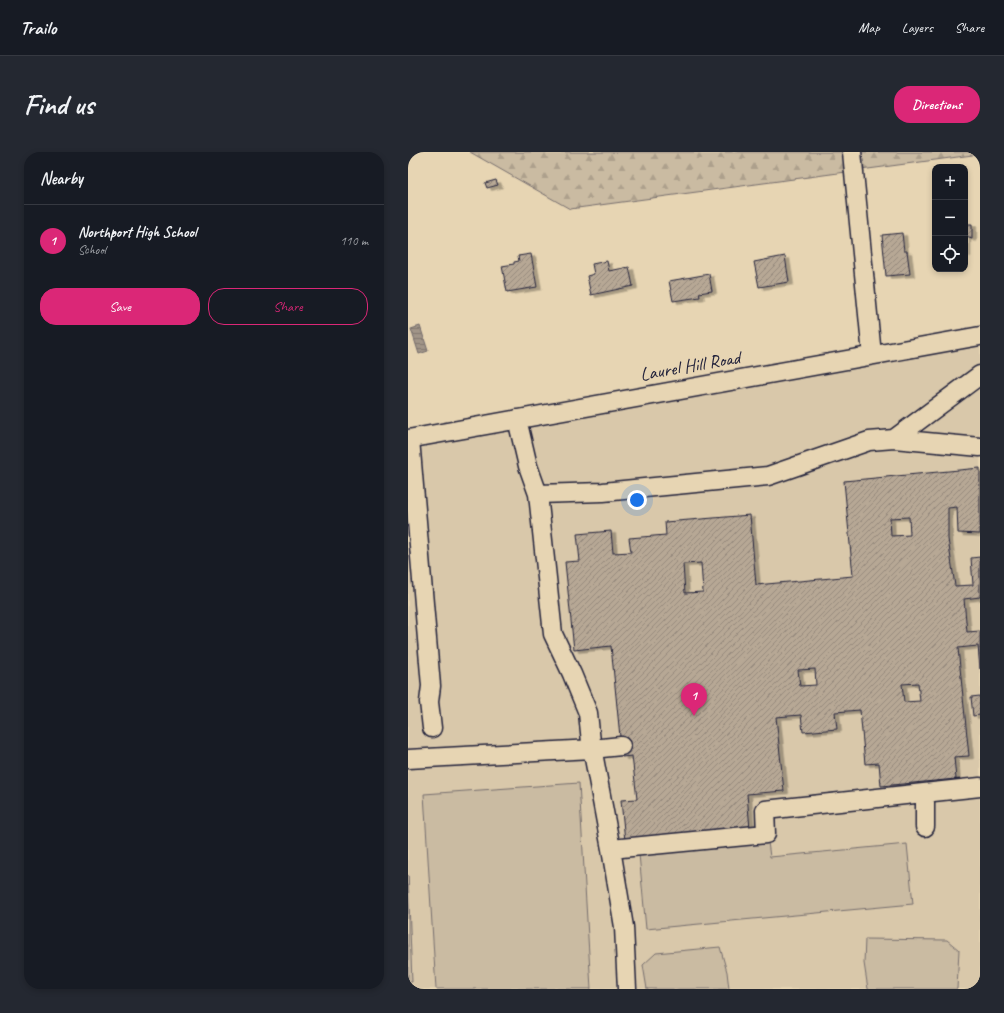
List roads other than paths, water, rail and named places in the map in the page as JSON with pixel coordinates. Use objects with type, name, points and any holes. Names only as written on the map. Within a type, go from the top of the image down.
[{"type":"street","points":[[852,152],[872,355]]},
{"type":"street","name":"Laurel Hill Road","points":[[409,439],[980,336]]},
{"type":"street","points":[[894,439],[980,375]]},
{"type":"street","points":[[517,419],[528,466],[538,494],[553,634],[588,713],[592,749],[624,927],[626,989]]},
{"type":"street","points":[[409,439],[412,523],[431,686],[429,702],[432,728]]},
{"type":"street","points":[[538,494],[603,492],[768,476],[869,441],[894,439],[980,447]]},
{"type":"street","points":[[408,759],[592,749],[621,746]]},
{"type":"street","points":[[611,849],[766,834],[765,810],[980,787]]},
{"type":"street","points":[[925,793],[925,827]]},
{"type":"place","name":"Northport High School","points":[[694,716]]}]
